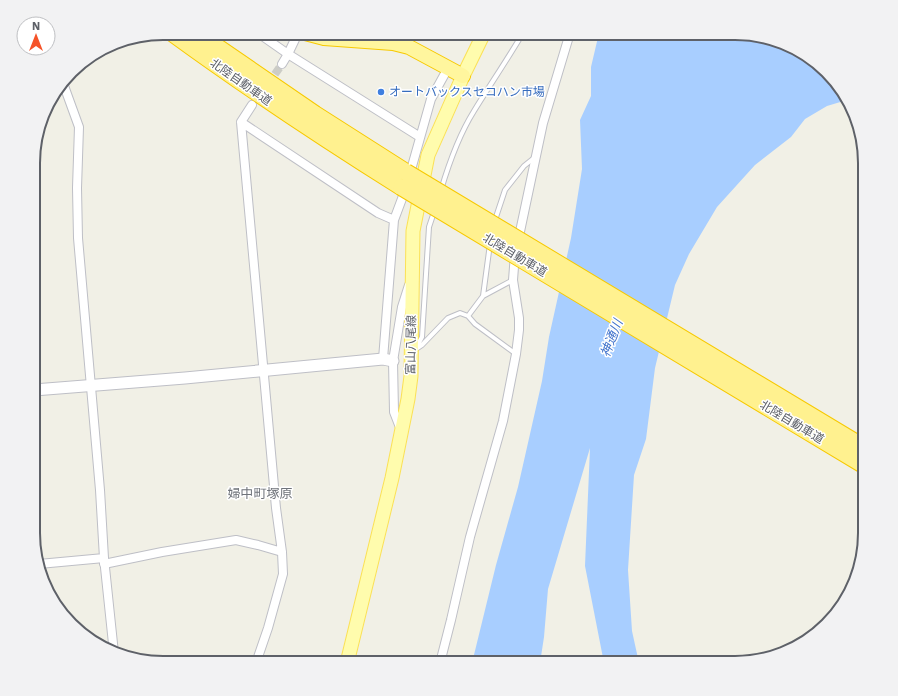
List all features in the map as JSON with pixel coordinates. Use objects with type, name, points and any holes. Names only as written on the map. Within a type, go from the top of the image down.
[{"type":"highway","name":"北陸自動車道","points":[[182,40],[314,132],[403,179],[858,444]]},
{"type":"highway","name":"北陸自動車道","points":[[207,40],[315,114],[403,179],[858,462]]},
{"type":"highway","points":[[352,40],[393,43],[409,47],[463,76]]},
{"type":"main road","name":"富山八尾線","points":[[349,656],[387,501],[408,399],[413,351],[413,231],[428,155],[481,40]]},
{"type":"street","points":[[268,40],[420,137]]},
{"type":"street","points":[[282,64],[295,40]]},
{"type":"street","points":[[442,656],[470,537],[503,421],[516,354],[520,318],[513,280],[514,259],[536,155],[568,40]]},
{"type":"street","points":[[401,431],[394,412],[388,360],[394,220],[417,153],[431,99],[448,68]]},
{"type":"street","points":[[65,89],[79,127],[77,188],[78,238],[100,490],[104,561],[113,645]]},
{"type":"street","points":[[252,106],[241,122],[283,574],[258,656]]},
{"type":"street","points":[[241,122],[378,213],[394,220]]},
{"type":"street","points":[[388,360],[412,272]]},
{"type":"street","points":[[40,390],[388,360]]},
{"type":"street","points":[[44,564],[104,561],[236,540],[282,552]]},
{"type":"lane","points":[[409,47],[410,40]]},
{"type":"lane","points":[[439,197],[450,159],[473,112],[519,40]]},
{"type":"lane","points":[[491,230],[505,190],[524,166],[536,155]]},
{"type":"lane","points":[[413,351],[422,337],[429,227],[436,204]]},
{"type":"lane","points":[[483,296],[490,237]]},
{"type":"lane","points":[[468,316],[483,296],[513,280]]},
{"type":"lane","points":[[413,351],[422,345],[448,318],[460,313],[468,316],[475,324],[516,354]]},
{"type":"water","name":"神通川","points":[[597,40],[743,40],[759,42],[782,49],[810,65],[827,82],[841,102],[827,106],[805,119],[791,137],[755,165],[717,207],[689,254],[675,285],[655,368],[646,439],[634,475],[628,570],[632,631],[637,656],[603,656],[585,566],[590,448],[548,589],[541,656],[474,656],[496,565],[518,487],[542,381],[549,337],[571,238],[582,169],[580,120],[591,96],[591,67]]},
{"type":"tunnel","points":[[268,84],[282,64]]},
{"type":"place","name":"オートバックスセコハン市場","points":[[381,92]]},
{"type":"district","name":"婦中町塚原","points":[[260,493]]}]
